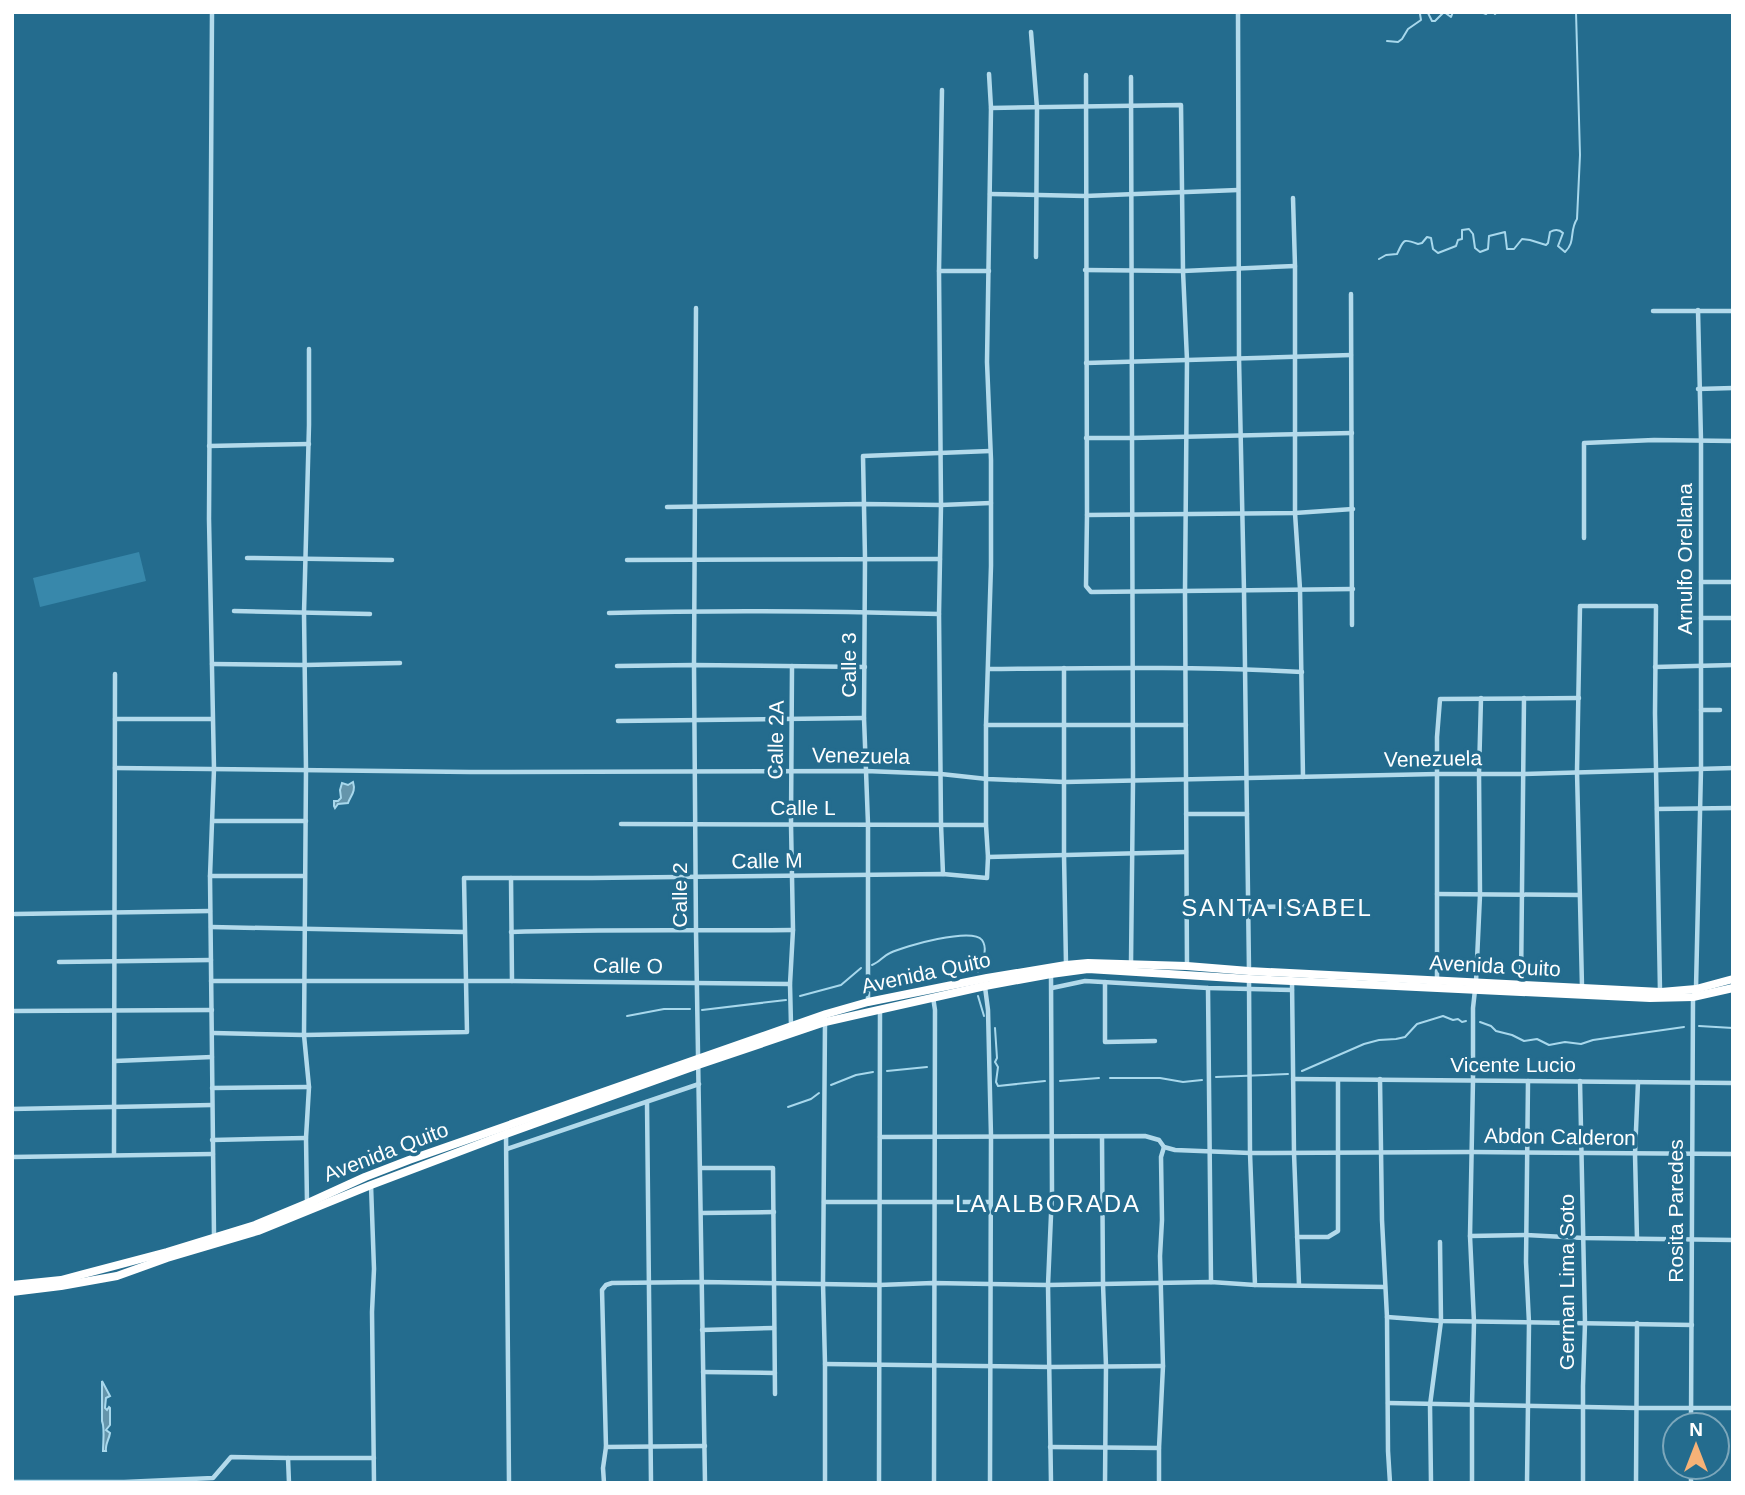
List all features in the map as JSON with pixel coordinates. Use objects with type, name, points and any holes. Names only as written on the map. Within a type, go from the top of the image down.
[{"type":"highway","name":"Avenida Quito","points":[[167,1255],[258,1231],[370,1185],[790,1026],[868,1002],[988,978],[1088,963],[1187,966],[1249,980],[1292,986],[1521,986],[1694,993],[1733,979]]},
{"type":"highway","name":"Avenida Quito","points":[[167,1255],[255,1225],[409,1160],[698,1061],[825,1022],[1051,974],[1088,969],[1249,980],[1437,980],[1476,986],[1650,998],[1733,988]]},
{"type":"highway","points":[[12,1285],[61,1280],[167,1255]]},
{"type":"highway","points":[[12,1292],[117,1276],[167,1255]]},
{"type":"street","points":[[212,12],[209,446],[214,769],[210,876],[214,1237]]},
{"type":"street","points":[[1238,12],[1239,358],[1247,779],[1250,1153],[1255,1285]]},
{"type":"street","points":[[1031,32],[1037,108],[1036,257]]},
{"type":"street","points":[[989,74],[991,108],[987,362],[991,503],[986,725],[988,856],[1186,852]]},
{"type":"street","points":[[1086,75],[1085,580],[1088,590],[1133,592],[1353,589]]},
{"type":"street","points":[[1131,78],[1131,964]]},
{"type":"street","points":[[942,90],[939,271],[939,725],[943,874]]},
{"type":"street","points":[[991,108],[1181,105],[1183,271],[1188,360],[1185,437],[1187,966]]},
{"type":"street","points":[[990,194],[1085,196],[1238,190]]},
{"type":"street","points":[[1293,198],[1295,513],[1300,589],[1303,777]]},
{"type":"street","points":[[1085,270],[1183,271],[1295,266]]},
{"type":"street","points":[[939,271],[989,271]]},
{"type":"street","points":[[1351,294],[1352,625]]},
{"type":"street","name":"Calle 2","points":[[695,308],[695,824],[705,1483]]},
{"type":"street","name":"Arnulfo Orellana","points":[[1694,993],[1702,666],[1698,310]]},
{"type":"street","points":[[1653,312],[1733,311]]},
{"type":"street","points":[[307,1203],[306,1138],[309,1087],[304,1035],[304,613],[309,349]]},
{"type":"street","points":[[1086,363],[1351,355]]},
{"type":"street","points":[[1698,389],[1733,388]]},
{"type":"street","points":[[1086,438],[1352,433]]},
{"type":"street","points":[[1584,538],[1584,443],[1733,441]]},
{"type":"street","points":[[209,446],[309,444]]},
{"type":"street","name":"Calle 3","points":[[868,1002],[863,456],[990,451]]},
{"type":"street","points":[[667,507],[991,503]]},
{"type":"street","points":[[1087,515],[1295,513],[1353,509]]},
{"type":"street","points":[[247,558],[392,560]]},
{"type":"street","points":[[628,560],[940,559]]},
{"type":"street","points":[[1700,582],[1733,582]]},
{"type":"street","points":[[1582,988],[1577,771],[1580,606],[1656,606],[1656,771],[1661,992]]},
{"type":"street","points":[[234,611],[370,614]]},
{"type":"street","points":[[609,613],[694,611],[939,614]]},
{"type":"street","points":[[1701,618],[1733,618]]},
{"type":"street","points":[[212,664],[400,663]]},
{"type":"street","points":[[1655,667],[1733,665]]},
{"type":"street","points":[[617,666],[865,667]]},
{"type":"street","name":"Calle 2A","points":[[790,1026],[793,930],[792,666]]},
{"type":"street","points":[[989,669],[1132,667],[1302,672]]},
{"type":"street","points":[[1064,668],[1066,965]]},
{"type":"street","points":[[114,1155],[115,674]]},
{"type":"street","points":[[1472,1483],[1474,1322],[1470,1236],[1473,1009],[1480,895],[1481,698]]},
{"type":"street","points":[[1521,986],[1524,698]]},
{"type":"street","points":[[1437,980],[1437,737],[1440,699],[1579,698]]},
{"type":"street","points":[[1701,710],[1720,710]]},
{"type":"street","points":[[618,721],[864,718]]},
{"type":"street","points":[[115,719],[212,719]]},
{"type":"street","points":[[986,725],[1186,725]]},
{"type":"street","name":"Venezuela","points":[[115,768],[470,772],[866,771],[987,779],[1133,782],[1733,768]]},
{"type":"street","points":[[1657,808],[1733,808]]},
{"type":"street","points":[[1186,814],[1247,814]]},
{"type":"street","points":[[213,821],[306,821]]},
{"type":"street","name":"Calle L","points":[[621,824],[986,825]]},
{"type":"street","name":"Calle M","points":[[464,932],[464,878],[943,874],[986,878],[988,856]]},
{"type":"street","points":[[210,876],[304,876]]},
{"type":"street","points":[[511,878],[512,981]]},
{"type":"street","points":[[1437,894],[1578,895]]},
{"type":"street","points":[[1248,907],[1313,906]]},
{"type":"street","points":[[15,914],[211,911]]},
{"type":"street","points":[[211,927],[464,932],[467,1032],[304,1035],[213,1033]]},
{"type":"street","points":[[511,932],[592,929],[793,930]]},
{"type":"street","points":[[59,962],[211,960]]},
{"type":"street","points":[[1051,974],[1052,1192],[1048,1285],[1051,1483]]},
{"type":"street","points":[[1052,988],[1085,981],[1208,988],[1249,980]]},
{"type":"street","name":"Calle O","points":[[211,981],[790,984]]},
{"type":"street","points":[[1105,982],[1105,1042],[1155,1041]]},
{"type":"street","points":[[985,986],[991,1136],[990,1483]]},
{"type":"street","points":[[1292,986],[1299,1285]]},
{"type":"street","points":[[1208,988],[1211,1282]]},
{"type":"street","name":"Rosita Paredes","points":[[1691,1409],[1694,993]]},
{"type":"street","points":[[933,997],[934,1483]]},
{"type":"street","points":[[878,1483],[880,1009]]},
{"type":"street","points":[[12,1011],[212,1010]]},
{"type":"street","points":[[825,1022],[825,1483]]},
{"type":"street","points":[[115,1061],[212,1057]]},
{"type":"street","name":"Vicente Lucio","points":[[1293,1079],[1733,1083]]},
{"type":"street","points":[[1380,1079],[1390,1483]]},
{"type":"street","points":[[1297,1237],[1328,1237],[1338,1231],[1338,1080]]},
{"type":"street","points":[[1527,1483],[1528,1081]]},
{"type":"street","name":"German Lima Soto","points":[[1580,1081],[1586,1323],[1583,1483]]},
{"type":"street","points":[[1637,1239],[1635,1154],[1638,1082]]},
{"type":"street","points":[[506,1149],[699,1084]]},
{"type":"street","points":[[212,1088],[309,1087]]},
{"type":"street","points":[[647,1102],[651,1483]]},
{"type":"street","points":[[12,1109],[212,1105]]},
{"type":"street","points":[[506,1134],[509,1483]]},
{"type":"street","name":"Abdon Calderon","points":[[880,1137],[1145,1136],[1158,1140],[1164,1147],[1250,1153],[1733,1154]]},
{"type":"street","points":[[1102,1137],[1105,1483]]},
{"type":"street","points":[[212,1140],[306,1138]]},
{"type":"street","points":[[1159,1483],[1163,1366],[1161,1157],[1164,1147]]},
{"type":"street","points":[[12,1157],[213,1154]]},
{"type":"street","points":[[701,1168],[773,1168],[775,1394]]},
{"type":"street","points":[[370,1185],[374,1269],[374,1483]]},
{"type":"street","points":[[824,1202],[990,1202]]},
{"type":"street","points":[[702,1213],[774,1212]]},
{"type":"street","points":[[1470,1236],[1733,1240]]},
{"type":"street","points":[[1431,1483],[1430,1405],[1441,1321],[1440,1242]]},
{"type":"street","points":[[604,1483],[606,1447],[602,1290],[611,1283],[1048,1285],[1211,1282],[1385,1287]]},
{"type":"street","points":[[1387,1317],[1474,1322],[1692,1325]]},
{"type":"street","points":[[1636,1483],[1637,1323]]},
{"type":"street","points":[[702,1330],[774,1328]]},
{"type":"street","points":[[825,1364],[1163,1366]]},
{"type":"street","points":[[703,1372],[775,1373]]},
{"type":"street","points":[[1388,1403],[1733,1408]]},
{"type":"street","points":[[606,1447],[706,1446]]},
{"type":"street","points":[[1050,1447],[1159,1448]]},
{"type":"street","points":[[12,1482],[124,1482],[213,1478],[231,1457],[374,1458]]},
{"type":"street","points":[[288,1458],[289,1483]]},
{"type":"shaded area","points":[[139,552],[146,581],[40,607],[33,578]]},
{"type":"shaded area","points":[[353,782],[354,791],[348,803],[338,804],[335,808],[334,801],[341,798],[342,783],[348,785]]},
{"type":"shaded area","points":[[102,1381],[110,1396],[106,1398],[105,1408],[110,1408],[110,1425],[106,1430],[110,1433],[106,1451],[103,1451]]},
{"type":"waterway","points":[[1387,41],[1398,42],[1402,39],[1408,29],[1421,20],[1422,12]]},
{"type":"waterway","points":[[1425,12],[1432,21],[1444,12]]},
{"type":"waterway","points":[[1444,12],[1451,17],[1453,12]]},
{"type":"waterway","points":[[1481,12],[1488,12]]},
{"type":"waterway","points":[[1493,12],[1497,12]]},
{"type":"waterway","points":[[1379,259],[1397,254],[1404,242],[1418,244],[1427,237],[1431,238],[1433,249],[1438,253],[1456,246],[1458,240],[1462,239],[1462,230],[1469,229],[1473,234],[1475,248],[1480,252],[1488,249],[1489,236],[1505,232],[1507,249],[1514,249],[1522,239],[1546,245],[1550,232],[1554,230],[1563,233],[1558,246],[1565,252],[1572,240],[1577,219],[1580,155],[1576,12]]},
{"type":"waterway","points":[[872,965],[890,953],[909,946],[965,936],[976,937],[984,944],[984,956],[978,972]]},
{"type":"waterway","points":[[800,996],[841,985],[861,968]]},
{"type":"waterway","points":[[978,996],[984,1016]]},
{"type":"waterway","points":[[702,1010],[786,1000]]},
{"type":"waterway","points":[[627,1016],[664,1009],[690,1009]]},
{"type":"waterway","points":[[1302,1071],[1364,1044],[1405,1037],[1417,1024],[1443,1016],[1466,1021]]},
{"type":"waterway","points":[[1480,1022],[1524,1041],[1537,1039],[1549,1045],[1565,1042],[1581,1044],[1684,1027]]},
{"type":"waterway","points":[[1699,1026],[1733,1028]]},
{"type":"waterway","points":[[995,1028],[998,1086],[1045,1081]]},
{"type":"waterway","points":[[887,1071],[927,1067]]},
{"type":"waterway","points":[[831,1085],[856,1075],[873,1072]]},
{"type":"waterway","points":[[1216,1077],[1288,1074]]},
{"type":"waterway","points":[[1060,1081],[1099,1078]]},
{"type":"waterway","points":[[1110,1078],[1160,1078],[1183,1082],[1202,1080]]},
{"type":"waterway","points":[[788,1107],[811,1099],[819,1093]]},
{"type":"district","name":"SANTA ISABEL","points":[[1277,908]]},
{"type":"district","name":"LA ALBORADA","points":[[1048,1204]]}]
